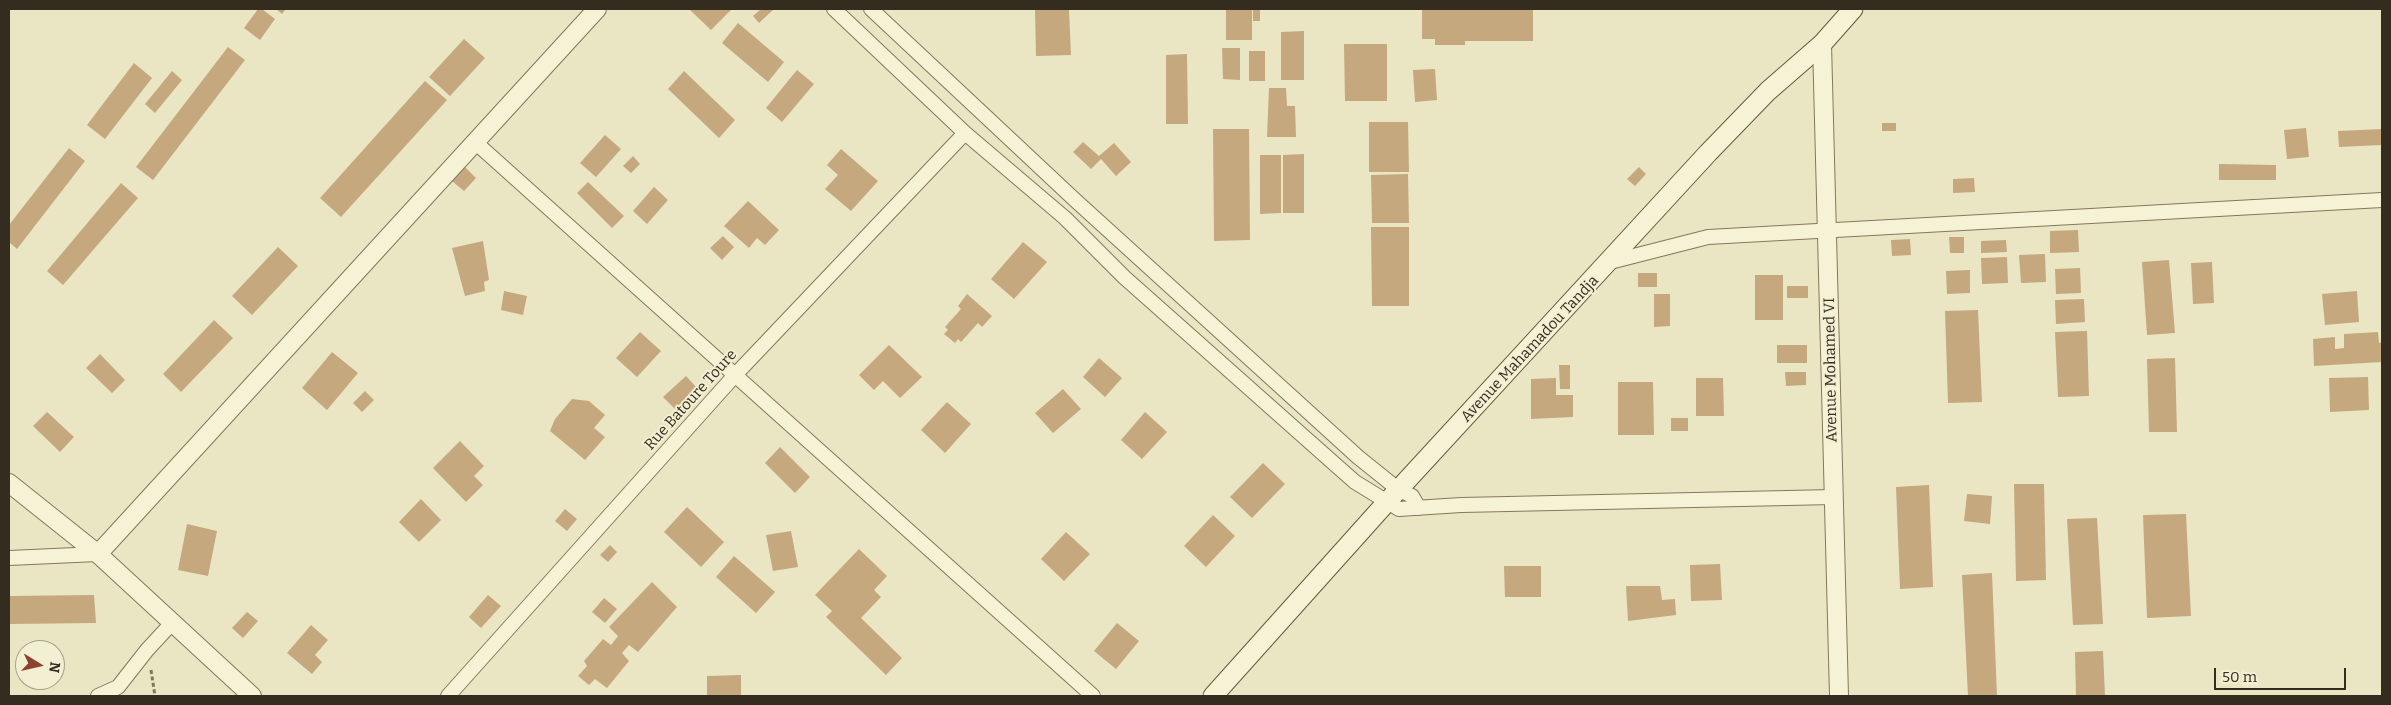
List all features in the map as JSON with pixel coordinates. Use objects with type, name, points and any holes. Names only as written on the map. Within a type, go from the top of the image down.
[{"type":"main road","name":"Avenue Mahamadou Tandja","points":[[1213,696],[1393,496],[1768,91],[1822,44],[1853,9]]},
{"type":"street","points":[[9,558],[98,554],[597,9]]},
{"type":"street","points":[[834,9],[965,133],[1065,218],[1124,277],[1355,482],[1393,496]]},
{"type":"street","points":[[871,9],[1089,213],[1266,371],[1358,457],[1393,496],[1399,509],[1461,504],[1834,497]]},
{"type":"street","name":"Avenue Mohamed VI","points":[[1822,44],[1839,696]]},
{"type":"street","name":"Rue Batoure Toure","points":[[448,696],[736,374],[965,133]]},
{"type":"street","points":[[475,142],[1093,696]]},
{"type":"street","points":[[1610,262],[1708,237],[2382,200]]},
{"type":"street","points":[[1248,388],[1266,371]]},
{"type":"street","points":[[9,483],[98,554],[252,696]]},
{"type":"street","points":[[98,696],[118,687],[147,650],[172,623]]},
{"type":"path","points":[[147,650],[155,696]]},
{"type":"building","points":[[258,9],[262,9],[275,19],[260,40],[244,28]]},
{"type":"building","points":[[276,9],[286,9],[282,14]]},
{"type":"building","points":[[689,9],[732,9],[711,30]]},
{"type":"building","points":[[761,9],[774,9],[759,23],[753,16]]},
{"type":"building","points":[[1035,9],[1069,9],[1071,55],[1036,56]]},
{"type":"building","points":[[1226,9],[1252,9],[1252,40],[1226,40]]},
{"type":"building","points":[[1253,9],[1260,9],[1260,21],[1253,21]]},
{"type":"building","points":[[1422,9],[1533,9],[1533,41],[1465,41],[1465,45],[1435,45],[1435,39],[1422,39]]},
{"type":"building","points":[[738,23],[784,62],[768,82],[722,43]]},
{"type":"building","points":[[1304,31],[1304,80],[1281,80],[1281,32]]},
{"type":"building","points":[[464,39],[485,58],[450,96],[429,77]]},
{"type":"building","points":[[1344,44],[1387,44],[1387,101],[1345,101]]},
{"type":"building","points":[[228,47],[245,60],[153,180],[136,167]]},
{"type":"building","points":[[1222,48],[1240,48],[1240,80],[1223,79]]},
{"type":"building","points":[[1249,51],[1265,51],[1265,81],[1249,81]]},
{"type":"building","points":[[1187,54],[1188,124],[1166,124],[1166,55]]},
{"type":"building","points":[[134,63],[152,78],[105,139],[87,125]]},
{"type":"building","points":[[1435,69],[1437,100],[1415,102],[1413,70]]},
{"type":"building","points":[[797,70],[814,84],[782,122],[766,108]]},
{"type":"building","points":[[172,71],[182,80],[155,113],[145,104]]},
{"type":"building","points":[[684,71],[735,120],[719,138],[668,89]]},
{"type":"building","points":[[425,81],[447,100],[341,217],[320,198]]},
{"type":"building","points":[[1269,88],[1286,88],[1287,106],[1295,106],[1296,137],[1267,137]]},
{"type":"building","points":[[1369,122],[1408,122],[1409,172],[1369,172]]},
{"type":"building","points":[[1882,123],[1896,123],[1896,131],[1882,131]]},
{"type":"building","points":[[2306,128],[2309,157],[2287,159],[2284,130]]},
{"type":"building","points":[[1213,129],[1249,129],[1250,240],[1214,241]]},
{"type":"building","points":[[2382,129],[2382,145],[2339,147],[2338,131]]},
{"type":"building","points":[[605,135],[621,149],[596,177],[580,163]]},
{"type":"building","points":[[1083,142],[1099,156],[1114,143],[1131,162],[1116,176],[1101,159],[1091,169],[1073,152]]},
{"type":"building","points":[[69,148],[85,161],[17,249],[9,242],[9,225]]},
{"type":"building","points":[[841,149],[878,181],[851,211],[825,189],[838,175],[827,165]]},
{"type":"building","points":[[1304,154],[1304,213],[1283,213],[1283,155]]},
{"type":"building","points":[[1260,155],[1281,155],[1281,213],[1260,214]]},
{"type":"building","points":[[633,156],[640,164],[631,173],[623,166]]},
{"type":"building","points":[[2219,164],[2276,165],[2276,180],[2219,180]]},
{"type":"building","points":[[465,167],[476,178],[464,191],[452,181]]},
{"type":"building","points":[[1639,167],[1646,174],[1635,186],[1627,179]]},
{"type":"building","points":[[1408,174],[1409,223],[1372,223],[1371,175]]},
{"type":"building","points":[[1974,178],[1975,192],[1953,193],[1953,179]]},
{"type":"building","points":[[588,182],[624,216],[612,228],[577,193]]},
{"type":"building","points":[[121,183],[138,198],[63,285],[47,271]]},
{"type":"building","points":[[654,187],[668,200],[647,224],[633,211]]},
{"type":"building","points":[[748,201],[779,230],[765,245],[757,238],[749,248],[724,226]]},
{"type":"building","points":[[1371,227],[1409,227],[1409,306],[1372,306]]},
{"type":"building","points":[[2078,230],[2079,252],[2050,253],[2050,231]]},
{"type":"building","points":[[723,236],[734,247],[722,260],[710,248]]},
{"type":"building","points":[[1949,237],[1964,237],[1964,253],[1950,253]]},
{"type":"building","points":[[1910,239],[1911,255],[1892,256],[1891,240]]},
{"type":"building","points":[[2006,240],[2007,252],[1981,253],[1981,241]]},
{"type":"building","points":[[483,241],[489,280],[484,282],[485,291],[465,296],[452,248]]},
{"type":"building","points":[[1023,242],[1047,262],[1014,299],[991,279]]},
{"type":"building","points":[[278,247],[298,266],[252,315],[232,296]]},
{"type":"building","points":[[2045,254],[2046,282],[2021,283],[2019,255]]},
{"type":"building","points":[[2007,257],[2008,283],[1982,284],[1981,258]]},
{"type":"building","points":[[2169,260],[2175,333],[2147,335],[2142,262]]},
{"type":"building","points":[[2212,262],[2214,303],[2193,304],[2191,263]]},
{"type":"building","points":[[2080,268],[2081,293],[2056,294],[2055,269]]},
{"type":"building","points":[[1970,270],[1970,293],[1947,294],[1946,271]]},
{"type":"building","points":[[1638,273],[1657,273],[1657,287],[1638,287]]},
{"type":"building","points":[[1755,275],[1783,275],[1783,320],[1755,320]]},
{"type":"building","points":[[1787,286],[1808,286],[1808,298],[1787,298]]},
{"type":"building","points":[[504,291],[527,296],[523,315],[501,310]]},
{"type":"building","points":[[2357,291],[2359,322],[2325,325],[2322,294]]},
{"type":"building","points":[[967,294],[992,316],[982,327],[978,323],[961,342],[958,339],[955,343],[944,334],[948,330],[945,327],[961,309],[958,306]]},
{"type":"building","points":[[1654,294],[1670,294],[1670,326],[1654,327]]},
{"type":"building","points":[[2084,299],[2085,322],[2056,324],[2055,300]]},
{"type":"building","points":[[1978,310],[1982,402],[1948,403],[1945,311]]},
{"type":"building","points":[[214,320],[233,338],[181,392],[163,374]]},
{"type":"building","points":[[2087,331],[2089,396],[2058,397],[2055,332]]},
{"type":"building","points":[[640,332],[661,351],[637,377],[616,358]]},
{"type":"building","points":[[2378,332],[2379,343],[2382,342],[2382,362],[2314,366],[2313,339],[2335,337],[2335,349],[2344,348],[2344,334]]},
{"type":"building","points":[[889,345],[922,377],[900,398],[883,381],[874,390],[859,375]]},
{"type":"building","points":[[1777,345],[1807,345],[1807,363],[1777,363]]},
{"type":"building","points":[[332,352],[358,373],[327,410],[302,388]]},
{"type":"building","points":[[100,354],[125,380],[112,393],[86,368]]},
{"type":"building","points":[[1099,358],[1122,378],[1105,397],[1083,377]]},
{"type":"building","points":[[2175,358],[2177,432],[2149,432],[2147,359]]},
{"type":"building","points":[[1559,365],[1570,365],[1570,389],[1560,389]]},
{"type":"building","points":[[1785,372],[1806,372],[1806,385],[1786,386]]},
{"type":"building","points":[[686,376],[697,388],[675,409],[663,397]]},
{"type":"building","points":[[2368,377],[2369,410],[2330,412],[2329,378]]},
{"type":"building","points":[[1556,378],[1556,395],[1573,395],[1573,417],[1531,419],[1531,379]]},
{"type":"building","points":[[1696,378],[1723,378],[1724,416],[1696,416]]},
{"type":"building","points":[[1618,382],[1653,382],[1654,435],[1618,435]]},
{"type":"building","points":[[1063,389],[1081,409],[1053,433],[1035,413]]},
{"type":"building","points":[[365,391],[374,400],[362,412],[353,403]]},
{"type":"building","points":[[572,399],[589,401],[605,415],[594,428],[605,437],[585,460],[550,431],[555,419]]},
{"type":"building","points":[[947,402],[971,424],[945,453],[921,430]]},
{"type":"building","points":[[47,412],[74,437],[60,452],[33,426]]},
{"type":"building","points":[[1145,412],[1167,432],[1142,459],[1121,440]]},
{"type":"building","points":[[1671,418],[1688,418],[1688,431],[1671,431]]},
{"type":"building","points":[[460,441],[484,466],[474,476],[483,485],[466,502],[433,468]]},
{"type":"building","points":[[780,447],[810,477],[795,493],[765,463]]},
{"type":"building","points":[[1263,463],[1285,484],[1252,518],[1230,497]]},
{"type":"building","points":[[2014,484],[2044,484],[2046,580],[2016,581]]},
{"type":"building","points":[[1929,485],[1933,587],[1900,589],[1896,487]]},
{"type":"building","points":[[1967,494],[1992,496],[1990,524],[1964,521]]},
{"type":"building","points":[[421,499],[441,520],[419,542],[399,522]]},
{"type":"building","points":[[687,507],[724,542],[701,567],[664,532]]},
{"type":"building","points":[[565,509],[577,519],[567,531],[555,521]]},
{"type":"building","points":[[2186,514],[2191,616],[2147,618],[2143,515]]},
{"type":"building","points":[[1213,515],[1235,536],[1206,567],[1184,546]]},
{"type":"building","points":[[2097,518],[2103,624],[2073,625],[2067,519]]},
{"type":"building","points":[[187,524],[217,531],[208,576],[178,570]]},
{"type":"building","points":[[791,531],[798,567],[773,571],[766,535]]},
{"type":"building","points":[[1066,532],[1090,554],[1064,581],[1041,559]]},
{"type":"building","points":[[610,545],[617,552],[608,562],[600,555]]},
{"type":"building","points":[[859,549],[887,576],[874,590],[881,597],[861,618],[902,658],[886,675],[826,617],[832,611],[815,595]]},
{"type":"building","points":[[734,556],[775,592],[756,613],[716,577]]},
{"type":"building","points":[[1720,564],[1722,600],[1691,601],[1690,565]]},
{"type":"building","points":[[1504,566],[1541,566],[1541,597],[1505,597]]},
{"type":"building","points":[[1992,573],[1997,696],[1968,696],[1962,575]]},
{"type":"building","points":[[652,582],[677,607],[638,652],[629,645],[622,653],[629,661],[607,688],[595,679],[589,685],[578,676],[587,666],[584,661],[603,639],[611,645],[618,636],[609,627]]},
{"type":"building","points":[[1626,586],[1660,586],[1662,600],[1675,599],[1676,615],[1628,621]]},
{"type":"building","points":[[94,595],[96,623],[9,624],[9,596]]},
{"type":"building","points":[[488,595],[501,606],[481,628],[469,617]]},
{"type":"building","points":[[604,598],[617,609],[605,623],[592,612]]},
{"type":"building","points":[[247,612],[258,621],[243,638],[232,628]]},
{"type":"building","points":[[1117,623],[1139,641],[1116,669],[1094,651]]},
{"type":"building","points":[[311,625],[328,640],[315,655],[322,662],[312,674],[287,653]]},
{"type":"building","points":[[2103,651],[2105,696],[2076,696],[2075,652]]},
{"type":"building","points":[[741,675],[741,696],[707,696],[707,676]]}]
